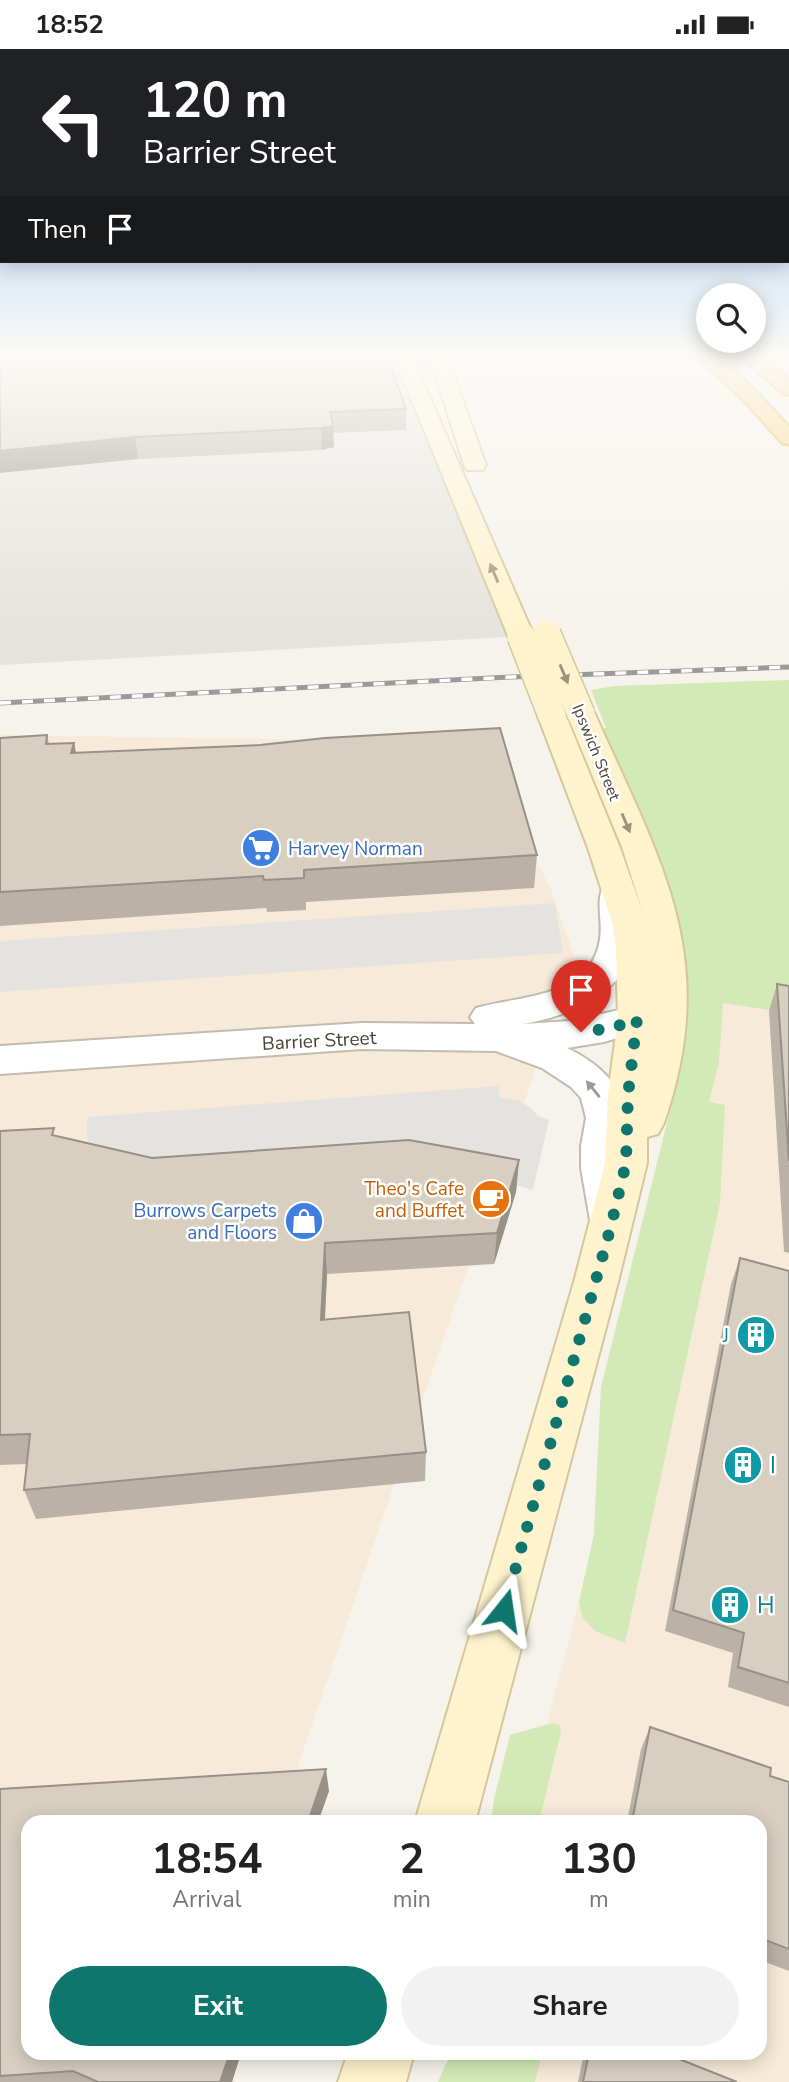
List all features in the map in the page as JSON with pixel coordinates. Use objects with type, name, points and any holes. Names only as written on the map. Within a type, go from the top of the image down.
[{"type":"main road","name":"Ipswich Street","points":[[442,449],[535,627],[566,715],[634,947],[637,1019],[628,1095],[626,1163]]},
{"type":"main road","points":[[469,449],[485,488]]},
{"type":"main road","points":[[444,454],[470,453]]},
{"type":"main road","name":"Ipswich Street","points":[[447,1815],[611,1226],[626,1163],[648,1114],[661,1066],[669,970],[664,929],[649,878],[566,715]]},
{"type":"main road","points":[[637,1019],[655,1005],[669,970]]},
{"type":"main road","points":[[372,2082],[379,2060]]},
{"type":"street","points":[[363,1036],[550,1006],[585,991],[608,968],[617,943],[615,879]]},
{"type":"street","name":"Barrier Street","points":[[0,1060],[363,1036],[477,1037],[581,1032],[612,1028],[637,1019]]},
{"type":"street","points":[[477,1037],[519,1045],[553,1057],[579,1074],[597,1092],[604,1103],[606,1118],[601,1150],[611,1226]]},
{"type":"shaded area","points":[[0,449],[435,449],[508,637],[0,665]]},
{"type":"shaded area","points":[[0,735],[327,740],[524,835],[552,892],[574,956],[281,1815],[21,1815],[21,2060],[0,2082]]},
{"type":"shaded area","points":[[555,903],[563,953],[0,992],[0,941]]},
{"type":"shaded area","points":[[688,997],[789,1013],[789,2082],[438,2082],[448,2060],[767,2060],[767,1815],[491,1815],[510,1735],[547,1724],[588,1567],[594,1534],[601,1387],[680,1071]]},
{"type":"shaded area","points":[[498,1086],[501,1098],[518,1100],[538,1116],[549,1120],[533,1190],[436,1162],[88,1171],[87,1117]]},
{"type":"green space","points":[[789,680],[789,1013],[723,1003],[719,1062],[709,1102],[725,1105],[720,1203],[625,1643],[595,1631],[583,1618],[579,1602],[594,1534],[601,1387],[680,1071],[687,1022],[687,977],[682,934],[671,894],[657,854],[602,729],[606,728],[591,690],[615,686]]},
{"type":"green space","points":[[553,1723],[559,1725],[561,1731],[541,1815],[492,1815],[510,1735]]},
{"type":"green space","points":[[448,2060],[540,2060],[535,2082],[438,2082]]},
{"type":"building","name":"Harvey Norman","points":[[500,728],[537,855],[304,870],[304,878],[264,880],[263,876],[0,892],[0,738],[47,735],[46,744],[74,743],[71,753],[260,745],[325,738]]},
{"type":"building","points":[[777,984],[789,986],[789,1161]]},
{"type":"building","points":[[54,1128],[52,1135],[152,1158],[409,1140],[519,1160],[497,1233],[325,1243],[321,1320],[409,1312],[426,1452],[24,1490],[30,1434],[0,1435],[0,1131]]},
{"type":"building","points":[[740,1258],[789,1271],[789,1683],[738,1667],[744,1633],[673,1610]]},
{"type":"building","points":[[650,1727],[771,1768],[770,1776],[789,1782],[789,1949],[767,1941],[767,1815],[633,1815]]},
{"type":"building","points":[[326,1769],[310,1815],[21,1815],[21,2060],[228,2060],[220,2082],[98,2082],[73,2071],[0,2076],[0,1789]]},
{"type":"building","points":[[588,2060],[682,2060],[737,2082],[583,2082]]},
{"type":"railway","points":[[0,703],[512,677],[789,667]]},
{"type":"place","name":"Harvey Norman","points":[[261,848]]},
{"type":"place","name":"Theo's Cafe and Buffet","points":[[491,1199]]},
{"type":"place","name":"Burrows Carpets and Floors","points":[[304,1221]]},
{"type":"place","name":"J","points":[[756,1335]]},
{"type":"place","name":"I","points":[[743,1465]]},
{"type":"place","name":"H","points":[[730,1605]]},
{"type":"route","points":[[504,1610],[587,1315],[626,1163],[628,1095],[636,1048],[637,1019],[612,1028],[581,1032]]}]
